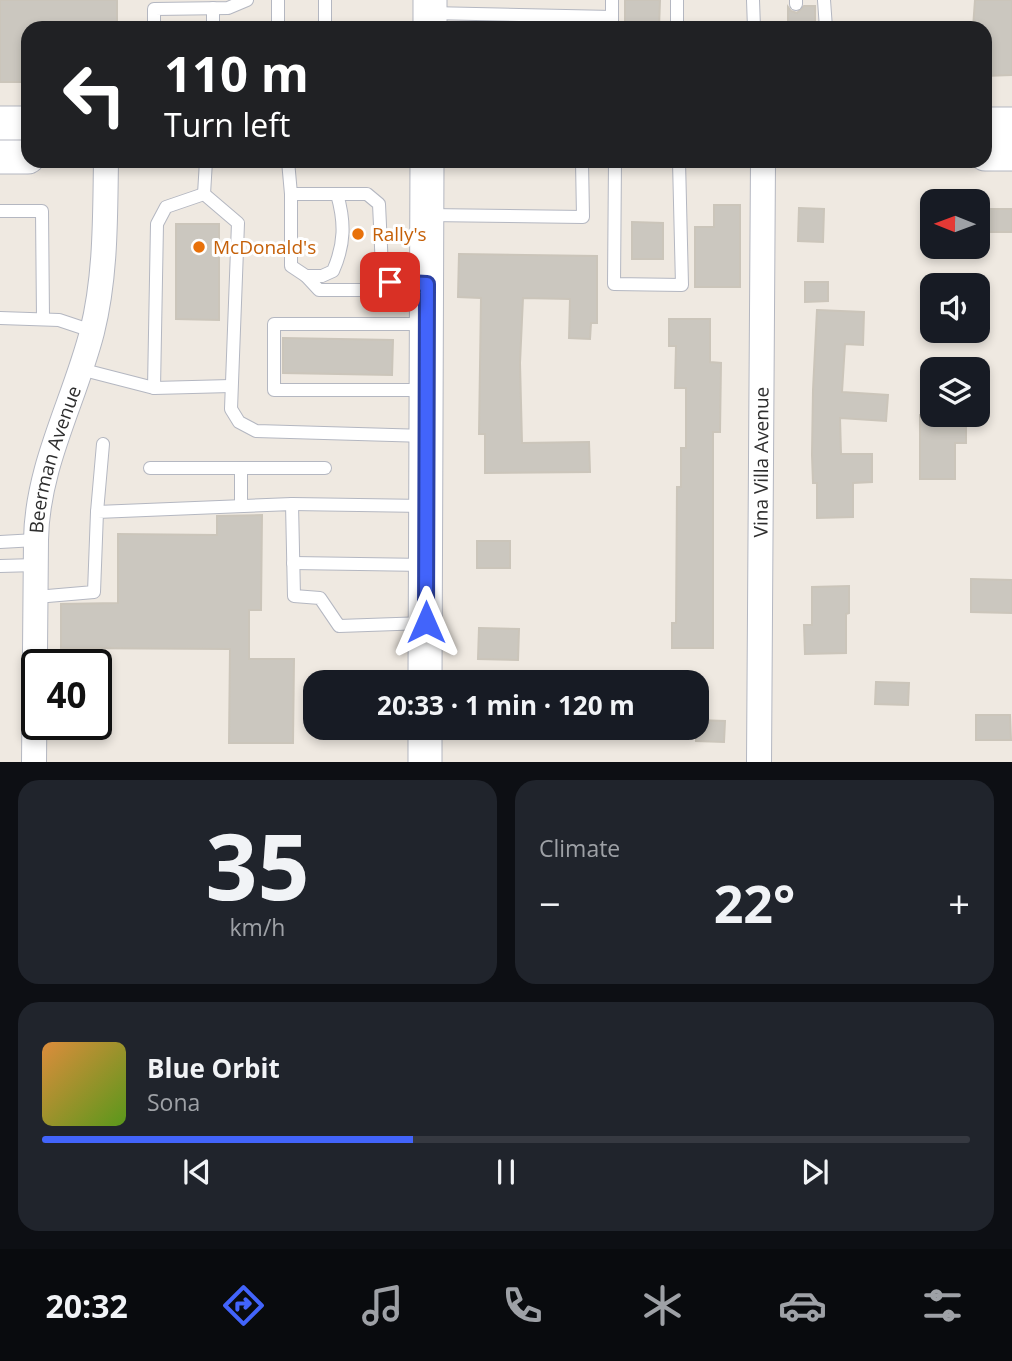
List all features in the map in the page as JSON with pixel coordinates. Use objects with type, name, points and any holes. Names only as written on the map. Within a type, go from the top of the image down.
[{"type":"street","points":[[0,122],[21,122]]},
{"type":"street","points":[[992,124],[1012,124]]},
{"type":"street","points":[[992,154],[1012,154]]},
{"type":"street","points":[[0,157],[21,157]]},
{"type":"street","name":"Beerman Avenue","points":[[34,762],[36,540],[42,483],[92,331],[104,257],[106,168]]},
{"type":"street","points":[[425,670],[427,168]]},
{"type":"street","name":"Vina Villa Avenue","points":[[759,762],[763,168]]},
{"type":"street","points":[[425,740],[425,762]]},
{"type":"lane","points":[[154,4],[229,8],[247,0]]},
{"type":"lane","points":[[278,0],[278,21]]},
{"type":"lane","points":[[325,0],[325,21]]},
{"type":"lane","points":[[612,0],[612,21]]},
{"type":"lane","points":[[677,0],[677,21]]},
{"type":"lane","points":[[753,0],[754,21]]},
{"type":"lane","points":[[824,0],[826,21]]},
{"type":"lane","points":[[213,8],[213,21]]},
{"type":"lane","points":[[430,14],[475,21]]},
{"type":"lane","points":[[204,194],[206,168]]},
{"type":"lane","points":[[289,168],[292,194],[291,265],[319,290],[377,289],[390,282],[427,284]]},
{"type":"lane","points":[[427,215],[583,217],[582,168]]},
{"type":"lane","points":[[615,168],[614,284],[682,285],[679,168]]},
{"type":"lane","points":[[204,194],[238,223],[231,409],[239,422],[256,431],[426,436]]},
{"type":"lane","points":[[154,388],[158,224],[166,207],[204,194]]},
{"type":"lane","points":[[292,194],[367,194],[379,204],[383,268],[390,282]]},
{"type":"lane","points":[[306,276],[322,276],[333,271],[338,259],[344,240],[343,216],[337,194]]},
{"type":"lane","points":[[0,211],[42,211],[43,318]]},
{"type":"lane","points":[[0,318],[59,320],[92,331]]},
{"type":"lane","points":[[426,324],[274,324],[274,390],[426,390]]},
{"type":"lane","points":[[80,369],[154,388],[231,386]]},
{"type":"lane","points":[[36,597],[94,592],[103,444]]},
{"type":"lane","points":[[150,468],[325,468]]},
{"type":"lane","points":[[241,468],[241,506]]},
{"type":"lane","points":[[292,505],[294,596],[320,598],[339,625],[426,622]]},
{"type":"lane","points":[[97,512],[292,505],[426,506]]},
{"type":"lane","points":[[0,542],[36,540]]},
{"type":"lane","points":[[293,563],[426,565]]},
{"type":"lane","points":[[0,566],[36,565]]},
{"type":"building","points":[[0,0],[117,0],[117,21],[21,21],[21,82],[0,82]]},
{"type":"building","points":[[625,0],[660,0],[659,21],[625,21]]},
{"type":"building","points":[[975,0],[1012,0],[1012,75],[992,76],[992,21],[974,21]]},
{"type":"building","points":[[804,6],[815,6],[815,21],[788,21],[788,7],[797,13]]},
{"type":"building","points":[[714,205],[740,205],[740,287],[695,287],[695,227],[714,227]]},
{"type":"building","points":[[799,208],[824,209],[823,242],[798,241]]},
{"type":"building","points":[[990,209],[1012,209],[1012,232],[990,232]]},
{"type":"building","points":[[632,222],[663,223],[663,259],[632,259]]},
{"type":"building","points":[[176,224],[219,224],[219,320],[176,319]]},
{"type":"building","points":[[459,254],[597,256],[597,323],[591,323],[590,339],[569,338],[570,299],[523,298],[520,363],[522,443],[589,442],[590,472],[485,473],[485,434],[479,434],[481,298],[458,297]]},
{"type":"building","points":[[805,282],[828,282],[828,301],[805,302]]},
{"type":"building","points":[[817,310],[864,312],[863,345],[845,344],[842,392],[888,395],[886,421],[840,418],[841,454],[872,454],[872,482],[853,483],[853,517],[817,518],[817,483],[813,483],[812,455]]},
{"type":"building","points":[[669,319],[710,319],[710,362],[721,363],[720,432],[713,432],[713,648],[672,648],[672,623],[676,623],[677,487],[681,487],[681,448],[686,448],[686,388],[675,388],[676,346],[669,346]]},
{"type":"building","points":[[283,338],[393,340],[392,375],[283,373]]},
{"type":"building","points":[[920,427],[966,427],[966,443],[955,443],[955,479],[920,479]]},
{"type":"building","points":[[262,515],[261,610],[249,610],[249,659],[294,659],[293,743],[229,743],[230,649],[61,648],[61,604],[118,603],[118,534],[217,535],[217,516]]},
{"type":"building","points":[[477,541],[510,541],[510,568],[477,568]]},
{"type":"building","points":[[971,579],[1012,580],[1012,613],[971,612]]},
{"type":"building","points":[[849,586],[846,653],[805,654],[804,625],[812,625],[812,587]]},
{"type":"building","points":[[479,628],[519,629],[518,660],[478,659]]},
{"type":"building","points":[[876,682],[909,683],[908,705],[875,704]]},
{"type":"building","points":[[976,715],[1010,715],[1011,740],[976,740]]},
{"type":"building","points":[[709,720],[725,721],[724,742],[696,741],[709,740]]},
{"type":"place","name":"Rally's","points":[[358,234]]},
{"type":"place","name":"McDonald's","points":[[199,247]]},
{"type":"route","points":[[390,282],[427,284],[426,622]]}]
